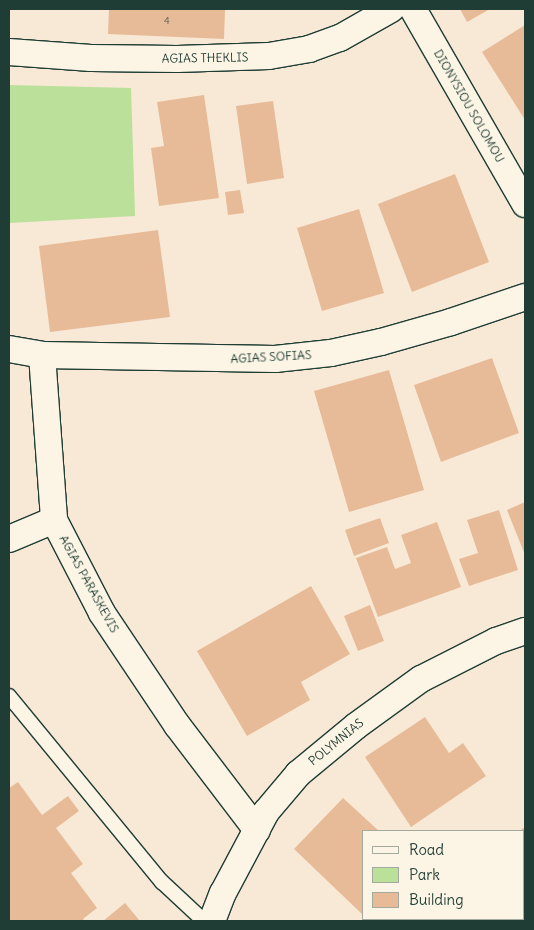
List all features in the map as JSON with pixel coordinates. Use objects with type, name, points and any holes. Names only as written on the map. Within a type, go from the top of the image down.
[{"type":"street","name":"AGIAS THEKLIS","points":[[9,52],[90,58],[177,60],[269,56],[309,49],[340,38],[391,9]]},
{"type":"street","name":"DIONYSIOU SOLOMOU","points":[[413,9],[525,204]]},
{"type":"street","name":"AGIAS SOFIAS","points":[[9,349],[42,356],[222,360],[275,359],[331,353],[451,322],[525,297]]},
{"type":"street","name":"AGIAS PARASKEVIS","points":[[42,356],[54,520],[102,613],[176,725],[257,830]]},
{"type":"street","points":[[9,540],[54,520]]},
{"type":"street","name":"POLYMNIAS","points":[[212,921],[223,893],[266,812],[298,774],[356,726],[421,679],[496,641],[525,631]]},
{"type":"lane","points":[[9,696],[162,882],[204,921]]},
{"type":"green space","points":[[9,85],[131,88],[135,216],[9,223]]},
{"type":"building","points":[[109,9],[225,9],[224,39],[108,34]]},
{"type":"building","points":[[460,9],[490,9],[467,22]]},
{"type":"building","points":[[525,25],[525,120],[482,52]]},
{"type":"building","points":[[204,95],[219,198],[159,206],[151,148],[164,146],[157,102]]},
{"type":"building","points":[[273,101],[284,178],[247,184],[236,106]]},
{"type":"building","points":[[455,174],[489,262],[412,292],[378,204]]},
{"type":"building","points":[[240,190],[244,213],[228,215],[225,192]]},
{"type":"building","points":[[359,209],[384,293],[322,311],[297,228]]},
{"type":"building","points":[[158,230],[170,317],[50,332],[39,246]]},
{"type":"building","points":[[492,358],[519,433],[441,462],[414,385]]},
{"type":"building","points":[[389,370],[424,490],[349,512],[314,391]]},
{"type":"building","points":[[525,502],[525,555],[507,510]]},
{"type":"building","points":[[499,510],[518,570],[469,586],[459,559],[478,553],[467,520]]},
{"type":"building","points":[[380,518],[389,543],[354,556],[345,530]]},
{"type":"building","points":[[437,522],[461,587],[378,617],[356,558],[387,547],[395,569],[411,563],[401,535]]},
{"type":"building","points":[[311,586],[350,654],[301,682],[310,700],[247,736],[197,651]]},
{"type":"building","points":[[370,605],[384,641],[358,651],[344,616]]},
{"type":"building","points":[[425,717],[449,753],[463,743],[486,776],[411,827],[365,757]]},
{"type":"building","points":[[18,782],[42,815],[68,796],[79,811],[56,828],[83,864],[71,873],[97,908],[83,919],[85,921],[9,921],[9,788]]},
{"type":"building","points":[[343,798],[378,830],[362,830],[362,914],[294,849]]},
{"type":"building","points":[[525,827],[525,921],[517,920],[524,920],[524,830],[520,830]]},
{"type":"building","points":[[125,903],[140,921],[103,921]]}]
